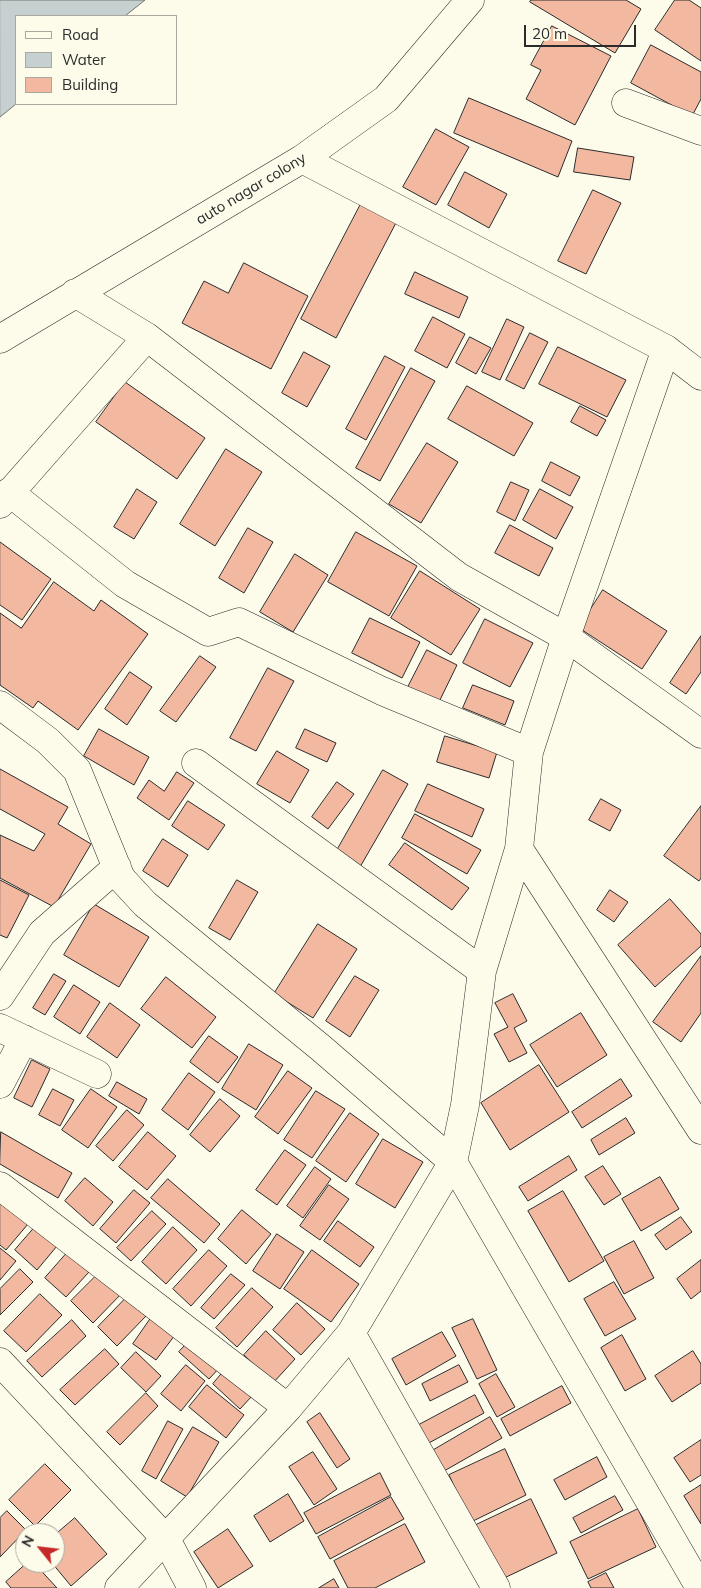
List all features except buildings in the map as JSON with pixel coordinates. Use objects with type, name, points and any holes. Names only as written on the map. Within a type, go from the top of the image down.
[{"type":"street","name":"auto nagar colony","points":[[0,339],[302,159],[386,100],[470,0]]},
{"type":"street","points":[[626,103],[701,130]]},
{"type":"street","points":[[302,159],[666,349],[701,376]]},
{"type":"street","points":[[75,293],[147,337],[459,577],[566,637],[701,734]]},
{"type":"street","points":[[147,337],[5,498],[125,584],[208,632],[239,622],[382,691],[529,752]]},
{"type":"street","points":[[119,1588],[288,1408],[351,1333],[453,1162],[465,1105],[482,971],[519,849],[529,752],[566,637],[666,349]]},
{"type":"street","points":[[0,706],[48,741],[77,770],[122,878],[145,904],[322,1048],[453,1162],[700,1588]]},
{"type":"street","points":[[196,763],[482,971]]},
{"type":"street","points":[[519,849],[701,1130]]},
{"type":"street","points":[[0,996],[42,933],[117,867]]},
{"type":"street","points":[[0,1028],[97,1074]]},
{"type":"street","points":[[0,1084],[24,1039]]},
{"type":"street","points":[[0,1186],[288,1408]]},
{"type":"street","points":[[351,1333],[496,1588]]},
{"type":"street","points":[[0,1362],[166,1540],[192,1588]]},
{"type":"water","points":[[0,0],[145,0],[126,15],[15,15],[15,105],[0,117]]}]
